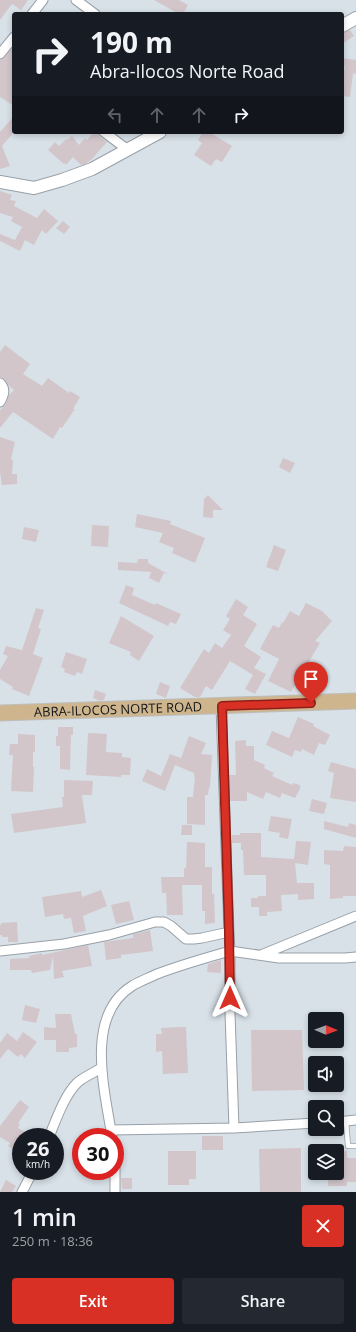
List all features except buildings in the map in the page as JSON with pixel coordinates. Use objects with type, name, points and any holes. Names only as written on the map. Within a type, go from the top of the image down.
[{"type":"main road","name":"ABRA-ILOCOS NORTE ROAD","points":[[0,713],[356,701]]},
{"type":"street","points":[[34,12],[43,0]]},
{"type":"street","points":[[76,0],[91,12]]},
{"type":"street","points":[[344,25],[356,18]]},
{"type":"street","points":[[0,54],[12,39]]},
{"type":"street","points":[[107,134],[128,150]]},
{"type":"street","points":[[0,182],[34,188],[62,180],[92,169],[156,134]]},
{"type":"street","points":[[0,382],[4,388],[4,396],[0,402]]},
{"type":"street","points":[[222,706],[234,1128]]},
{"type":"street","points":[[260,956],[356,916]]},
{"type":"street","points":[[0,951],[64,944],[109,935],[155,922],[164,922],[186,938],[202,938],[229,932]]},
{"type":"street","points":[[110,1128],[102,1068],[102,1033],[109,1011],[121,995],[132,986],[170,969],[230,951],[279,958],[356,957]]},
{"type":"street","points":[[53,1128],[69,1094],[77,1083],[102,1068]]},
{"type":"street","points":[[344,1121],[356,1120]]},
{"type":"street","points":[[124,1133],[308,1123]]},
{"type":"street","points":[[22,1192],[28,1180]]},
{"type":"street","points":[[115,1180],[115,1192]]},
{"type":"lane","points":[[344,1132],[348,1146],[356,1146]]},
{"type":"route","points":[[230,998],[222,706],[311,703]]}]
